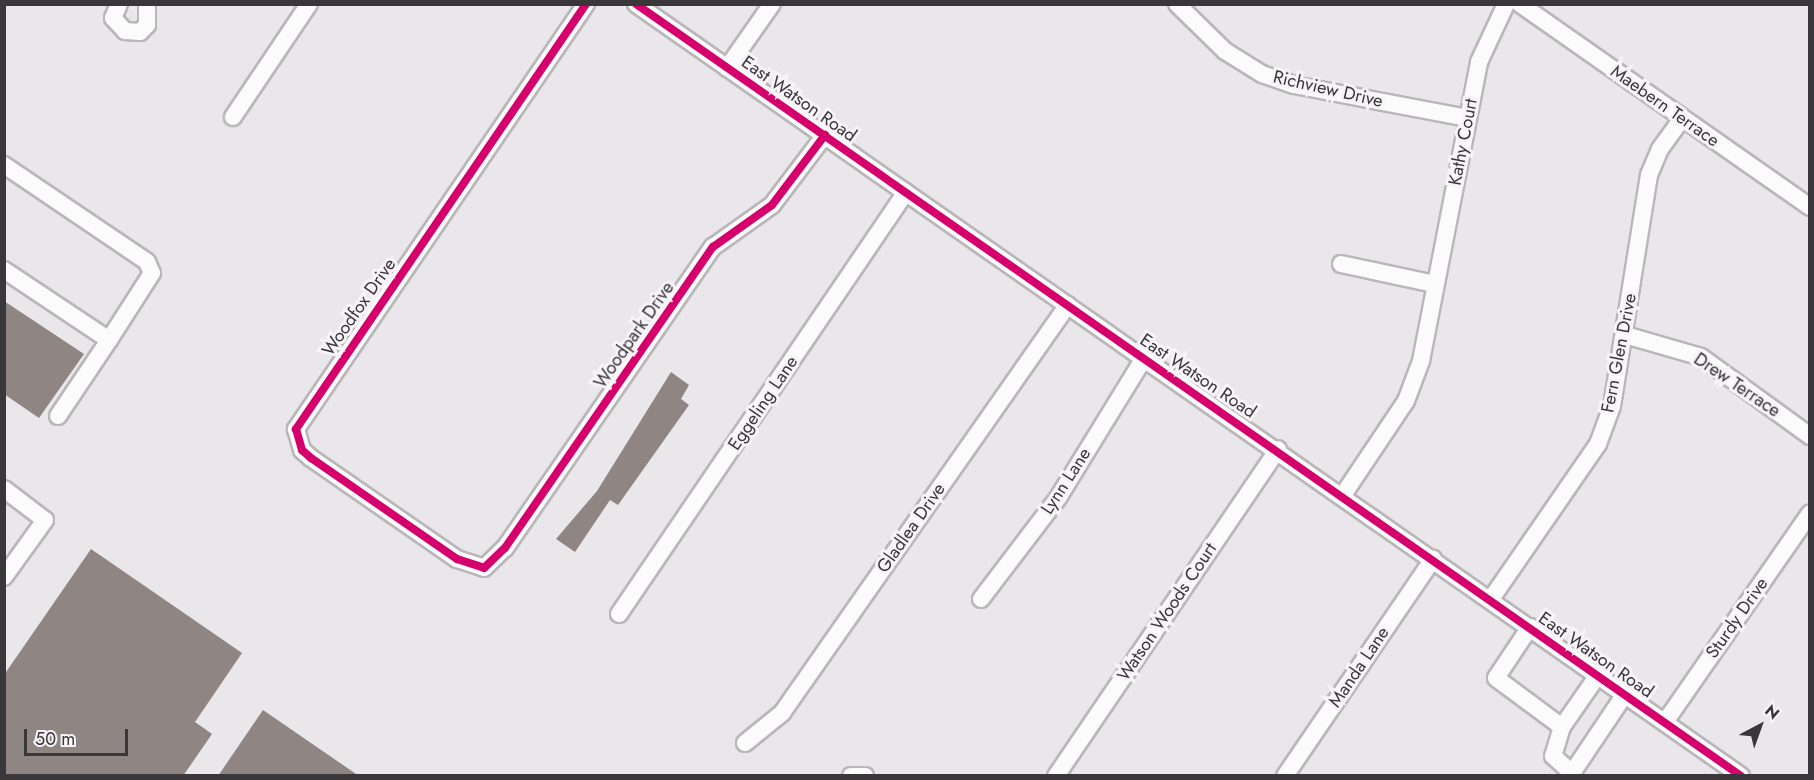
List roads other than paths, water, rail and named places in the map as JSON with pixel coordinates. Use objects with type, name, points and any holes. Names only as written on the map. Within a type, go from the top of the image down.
[{"type":"street","points":[[119,4],[113,18],[125,31],[140,32],[147,25],[147,4]]},
{"type":"street","points":[[233,117],[309,4]]},
{"type":"street","name":"Woodfox Drive","points":[[484,568],[457,560],[311,458],[302,450],[296,429],[586,4]]},
{"type":"street","name":"East Watson Road","points":[[636,4],[1278,449],[1741,776]]},
{"type":"street","points":[[727,68],[772,4]]},
{"type":"street","name":"Richview Drive","points":[[1178,4],[1226,51],[1262,74],[1294,85],[1467,118]]},
{"type":"street","name":"Kathy Court","points":[[1343,495],[1406,401],[1421,361],[1434,284],[1479,62],[1506,4]]},
{"type":"street","name":"Maebern Terrace","points":[[1520,4],[1809,207]]},
{"type":"street","name":"Fern Glen Drive","points":[[1491,599],[1598,444],[1612,406],[1649,175],[1660,149],[1682,119]]},
{"type":"street","name":"Woodpark Drive","points":[[484,568],[505,548],[713,247],[772,205],[825,135]]},
{"type":"street","points":[[4,165],[147,262],[153,273],[58,416]]},
{"type":"street","name":"Eggeling Lane","points":[[619,614],[906,192]]},
{"type":"street","points":[[1341,264],[1434,284]]},
{"type":"street","points":[[4,270],[109,340]]},
{"type":"street","name":"Gladlea Drive","points":[[745,743],[782,713],[1068,305]]},
{"type":"street","name":"Drew Terrace","points":[[1625,335],[1701,357],[1809,436]]},
{"type":"street","name":"Lynn Lane","points":[[981,599],[1058,498],[1144,358]]},
{"type":"street","name":"Watson Woods Court","points":[[1056,776],[1278,449]]},
{"type":"street","points":[[4,489],[45,520],[4,577]]},
{"type":"street","name":"Sturdy Drive","points":[[1665,722],[1809,513]]},
{"type":"street","name":"Manda Lane","points":[[1285,776],[1433,559]]},
{"type":"street","points":[[1530,627],[1496,678],[1562,727]]},
{"type":"street","points":[[1598,675],[1562,727],[1553,756],[1571,774],[1625,694]]},
{"type":"street","points":[[851,776],[865,776]]}]
